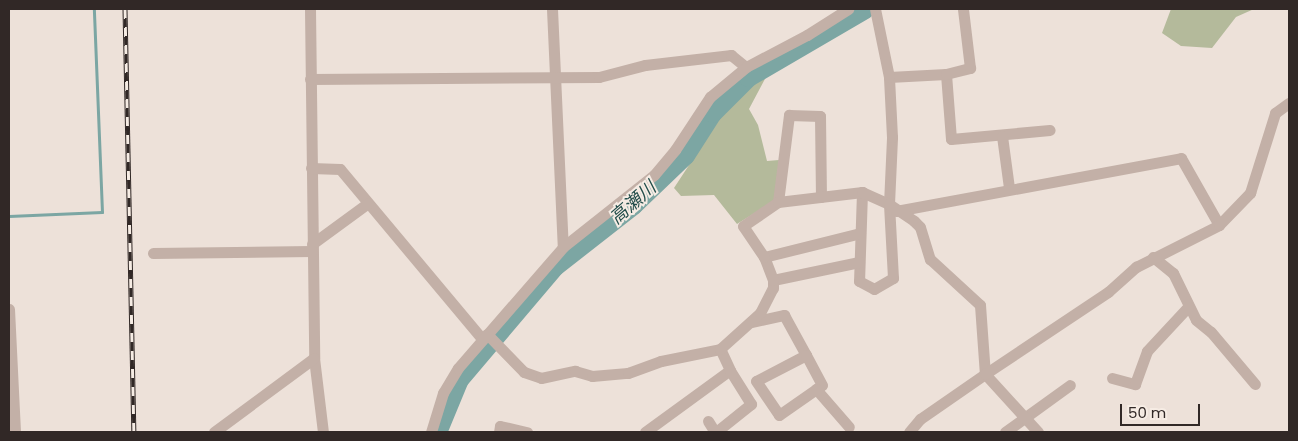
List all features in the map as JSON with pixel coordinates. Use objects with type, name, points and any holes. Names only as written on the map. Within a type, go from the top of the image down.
[{"type":"street","points":[[310,9],[314,358],[323,432]]},
{"type":"street","points":[[552,9],[563,247]]},
{"type":"street","points":[[430,432],[443,393],[485,337],[563,247],[654,175],[675,150],[710,97],[746,67],[808,35],[848,9]]},
{"type":"street","points":[[862,192],[858,281],[874,289],[893,278],[890,77],[876,9]]},
{"type":"street","points":[[890,77],[946,74],[970,68],[963,9]]},
{"type":"street","points":[[310,79],[599,77],[645,65],[731,55],[746,67]]},
{"type":"street","points":[[946,74],[951,139],[1002,136],[1050,130]]},
{"type":"street","points":[[909,432],[920,419],[1108,292],[1153,257],[1203,235],[1219,225],[1250,193],[1275,113],[1284,104],[1289,103]]},
{"type":"street","points":[[778,202],[789,115],[820,116],[821,197]]},
{"type":"street","points":[[1002,136],[1009,188]]},
{"type":"street","points":[[892,207],[1126,170],[1181,158],[1219,225]]},
{"type":"street","points":[[311,168],[340,169],[485,337],[524,372],[541,378],[575,371],[592,376],[628,373],[661,361],[720,349],[760,313],[773,288],[773,280],[764,257],[744,226],[778,202],[862,192],[892,207],[920,227],[930,259],[980,305],[985,374],[1038,432]]},
{"type":"street","points":[[153,253],[312,248],[368,203]]},
{"type":"street","points":[[764,257],[860,233]]},
{"type":"street","points":[[1153,257],[1173,273],[1196,320],[1211,332],[1255,384]]},
{"type":"street","points":[[773,280],[859,262]]},
{"type":"street","points":[[1112,378],[1135,384],[1147,352],[1188,307]]},
{"type":"street","points":[[9,310],[10,399],[15,432]]},
{"type":"street","points":[[751,322],[784,316],[806,355],[822,384],[780,415],[756,381],[806,355]]},
{"type":"street","points":[[708,421],[716,432],[751,404],[730,370],[720,349]]},
{"type":"street","points":[[214,432],[314,358]]},
{"type":"street","points":[[645,432],[730,370]]},
{"type":"street","points":[[1005,432],[1070,385]]},
{"type":"street","points":[[816,389],[849,427]]},
{"type":"street","points":[[499,432],[500,426],[527,432]]},
{"type":"green space","points":[[1171,9],[1254,9],[1236,17],[1212,48],[1181,46],[1162,33]]},
{"type":"green space","points":[[760,71],[766,77],[749,109],[758,125],[767,161],[779,160],[774,201],[737,224],[714,195],[681,196],[674,188],[693,159],[688,155],[713,113]]},
{"type":"waterway","points":[[9,216],[102,212],[94,9]]},
{"type":"waterway","name":"高瀬川","points":[[437,432],[459,379],[555,266],[633,205],[685,155],[712,113],[748,77],[865,9]]},
{"type":"railway","points":[[125,9],[134,432]]}]
